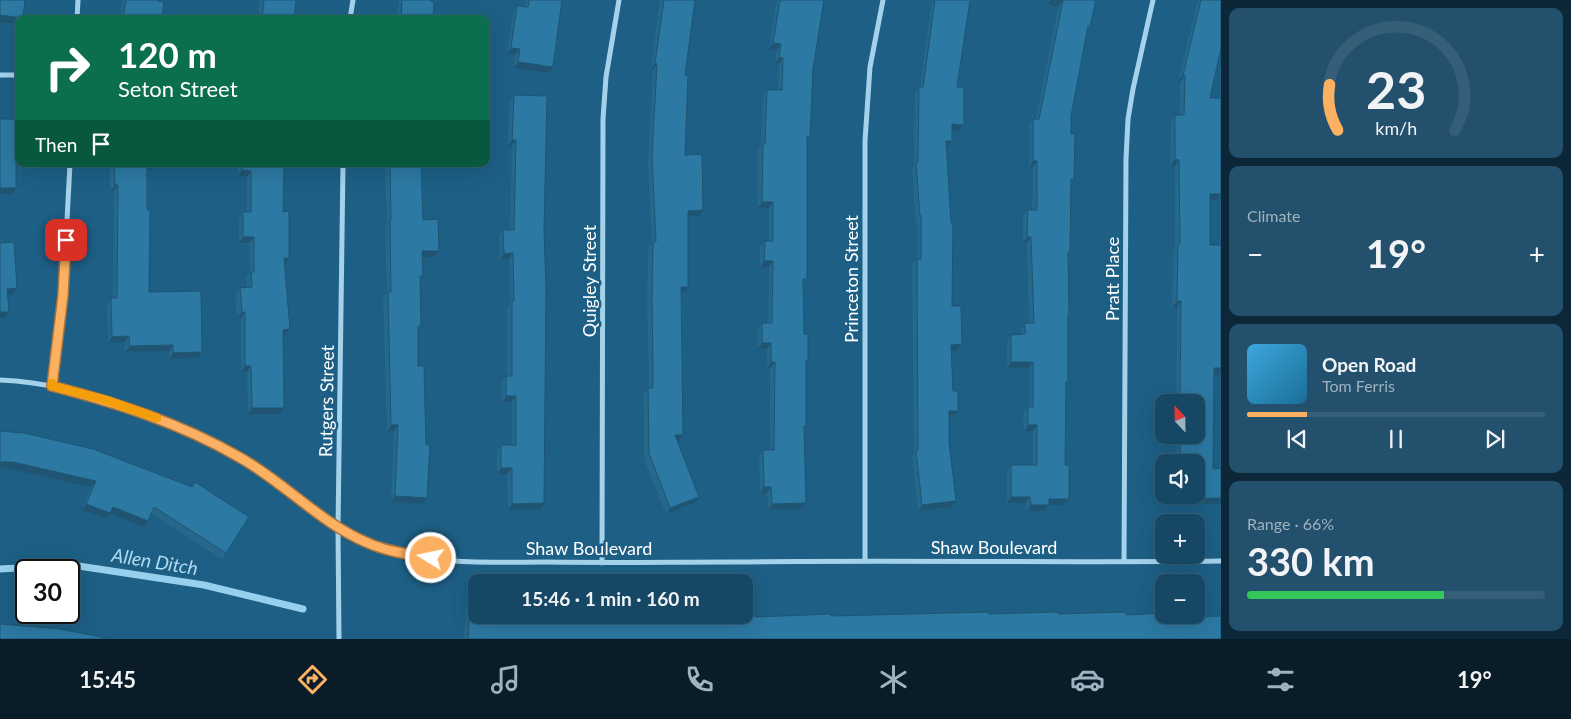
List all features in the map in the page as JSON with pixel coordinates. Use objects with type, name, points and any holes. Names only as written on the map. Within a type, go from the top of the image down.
[{"type":"street","points":[[76,15],[78,0]]},
{"type":"street","points":[[351,15],[353,0]]},
{"type":"street","name":"Quigley Street","points":[[602,563],[603,119],[606,77],[619,0]]},
{"type":"street","name":"Princeton Street","points":[[864,560],[865,141],[870,67],[883,0]]},
{"type":"street","name":"Pratt Place","points":[[1124,562],[1126,159],[1128,119],[1153,0]]},
{"type":"street","points":[[0,75],[15,75]]},
{"type":"street","points":[[52,386],[63,295],[70,167]]},
{"type":"street","name":"Rutgers Street","points":[[338,639],[342,167]]},
{"type":"street","name":"Shaw Boulevard","points":[[0,380],[52,386],[123,406],[162,420],[206,439],[240,457],[271,477],[338,528],[368,543],[393,551],[450,561],[602,563],[864,560],[1221,561]]},
{"type":"building","points":[[0,0],[25,0],[23,15],[15,15],[15,17],[0,15]]},
{"type":"building","points":[[126,0],[158,0],[164,2],[162,15],[124,15]]},
{"type":"building","points":[[264,0],[296,0],[294,15],[262,15]]},
{"type":"building","points":[[402,0],[431,0],[434,2],[433,15],[401,15]]},
{"type":"building","points":[[529,0],[562,0],[553,67],[518,62],[520,49],[511,48],[517,6],[528,7]]},
{"type":"building","points":[[664,0],[695,0],[685,75],[688,75],[685,155],[702,154],[703,210],[688,211],[688,287],[681,287],[683,435],[675,435],[699,497],[670,508],[649,453],[648,388],[653,388],[653,242],[656,242],[652,156],[657,64],[655,63]]},
{"type":"building","points":[[780,0],[824,0],[813,69],[810,137],[807,136],[807,279],[803,279],[804,334],[808,334],[806,426],[804,426],[806,503],[772,504],[771,487],[764,487],[763,450],[774,450],[775,362],[771,362],[771,343],[762,343],[762,323],[772,323],[773,261],[764,261],[765,241],[773,241],[773,202],[762,202],[763,144],[765,144],[767,90],[782,90],[783,58],[779,57],[781,44],[773,43]]},
{"type":"building","points":[[935,0],[970,0],[957,87],[964,87],[964,125],[952,124],[952,141],[946,141],[951,223],[953,223],[952,306],[961,306],[962,344],[951,345],[953,391],[958,391],[958,411],[949,411],[949,441],[956,501],[922,505],[916,450],[918,450],[917,259],[921,259],[921,215],[916,162],[918,162],[919,87],[923,87]]},
{"type":"building","points":[[1058,0],[1096,0],[1090,26],[1088,26],[1071,116],[1071,134],[1075,134],[1074,179],[1071,179],[1070,252],[1068,252],[1069,314],[1065,465],[1069,465],[1069,499],[1049,499],[1049,505],[1031,505],[1030,497],[1011,497],[1011,465],[1037,465],[1037,425],[1028,425],[1028,407],[1033,407],[1033,362],[1011,362],[1011,335],[1025,334],[1025,323],[1034,323],[1031,237],[1027,237],[1028,210],[1037,210],[1037,161],[1033,161],[1033,119],[1039,119],[1063,1]]},
{"type":"building","points":[[1201,0],[1221,0],[1221,48],[1210,98],[1221,98],[1221,194],[1210,194],[1210,245],[1221,245],[1221,368],[1214,368],[1213,469],[1221,468],[1221,498],[1205,498],[1205,454],[1180,454],[1180,444],[1205,444],[1205,394],[1180,394],[1181,301],[1177,301],[1178,244],[1180,244],[1179,160],[1175,159],[1175,115],[1184,115],[1185,76],[1183,75]]},
{"type":"building","points":[[514,95],[547,96],[544,231],[546,288],[544,503],[512,504],[512,468],[501,468],[501,445],[516,445],[516,396],[506,396],[506,376],[512,376],[513,253],[504,254],[503,230],[514,230],[516,140],[512,140]]},
{"type":"building","points":[[0,119],[15,119],[16,188],[0,188]]},
{"type":"building","points":[[114,167],[147,167],[147,210],[150,210],[149,292],[201,291],[202,352],[173,353],[173,345],[130,346],[129,336],[112,337],[111,298],[117,298],[118,185],[115,185]]},
{"type":"building","points":[[242,167],[284,167],[283,212],[289,211],[289,258],[284,258],[290,329],[283,330],[284,408],[252,408],[251,366],[245,366],[245,312],[242,312],[240,288],[252,287],[251,272],[254,272],[254,237],[243,237],[243,212],[251,212],[251,171],[242,170]]},
{"type":"building","points":[[390,167],[421,167],[423,220],[438,219],[439,251],[422,251],[423,276],[420,276],[421,326],[418,326],[418,366],[424,366],[426,445],[430,445],[427,498],[395,496],[398,425],[391,425],[388,292],[391,292]]},
{"type":"building","points":[[14,242],[17,288],[7,289],[9,312],[0,312],[0,243]]},
{"type":"building","points":[[0,431],[24,433],[93,449],[192,487],[195,482],[249,517],[226,553],[154,507],[148,521],[113,507],[110,513],[86,504],[96,481],[13,462],[0,462]]},
{"type":"building","points":[[989,612],[989,614],[1058,612],[1058,614],[1126,612],[1126,615],[1155,613],[1155,624],[1205,624],[1205,617],[1221,616],[1221,639],[468,639],[469,624],[753,624],[753,615],[755,617],[831,614],[831,616]]},
{"type":"building","points":[[0,624],[60,629],[111,639],[0,639]]},
{"type":"waterway","name":"Allen Ditch","points":[[0,569],[72,565],[204,585],[303,609]]},
{"type":"slow traffic","points":[[52,383],[52,386],[106,400],[157,418]]},
{"type":"route","points":[[66,240],[63,295],[52,386],[123,406],[206,439],[240,457],[271,477],[338,528],[380,547],[431,558]]}]
